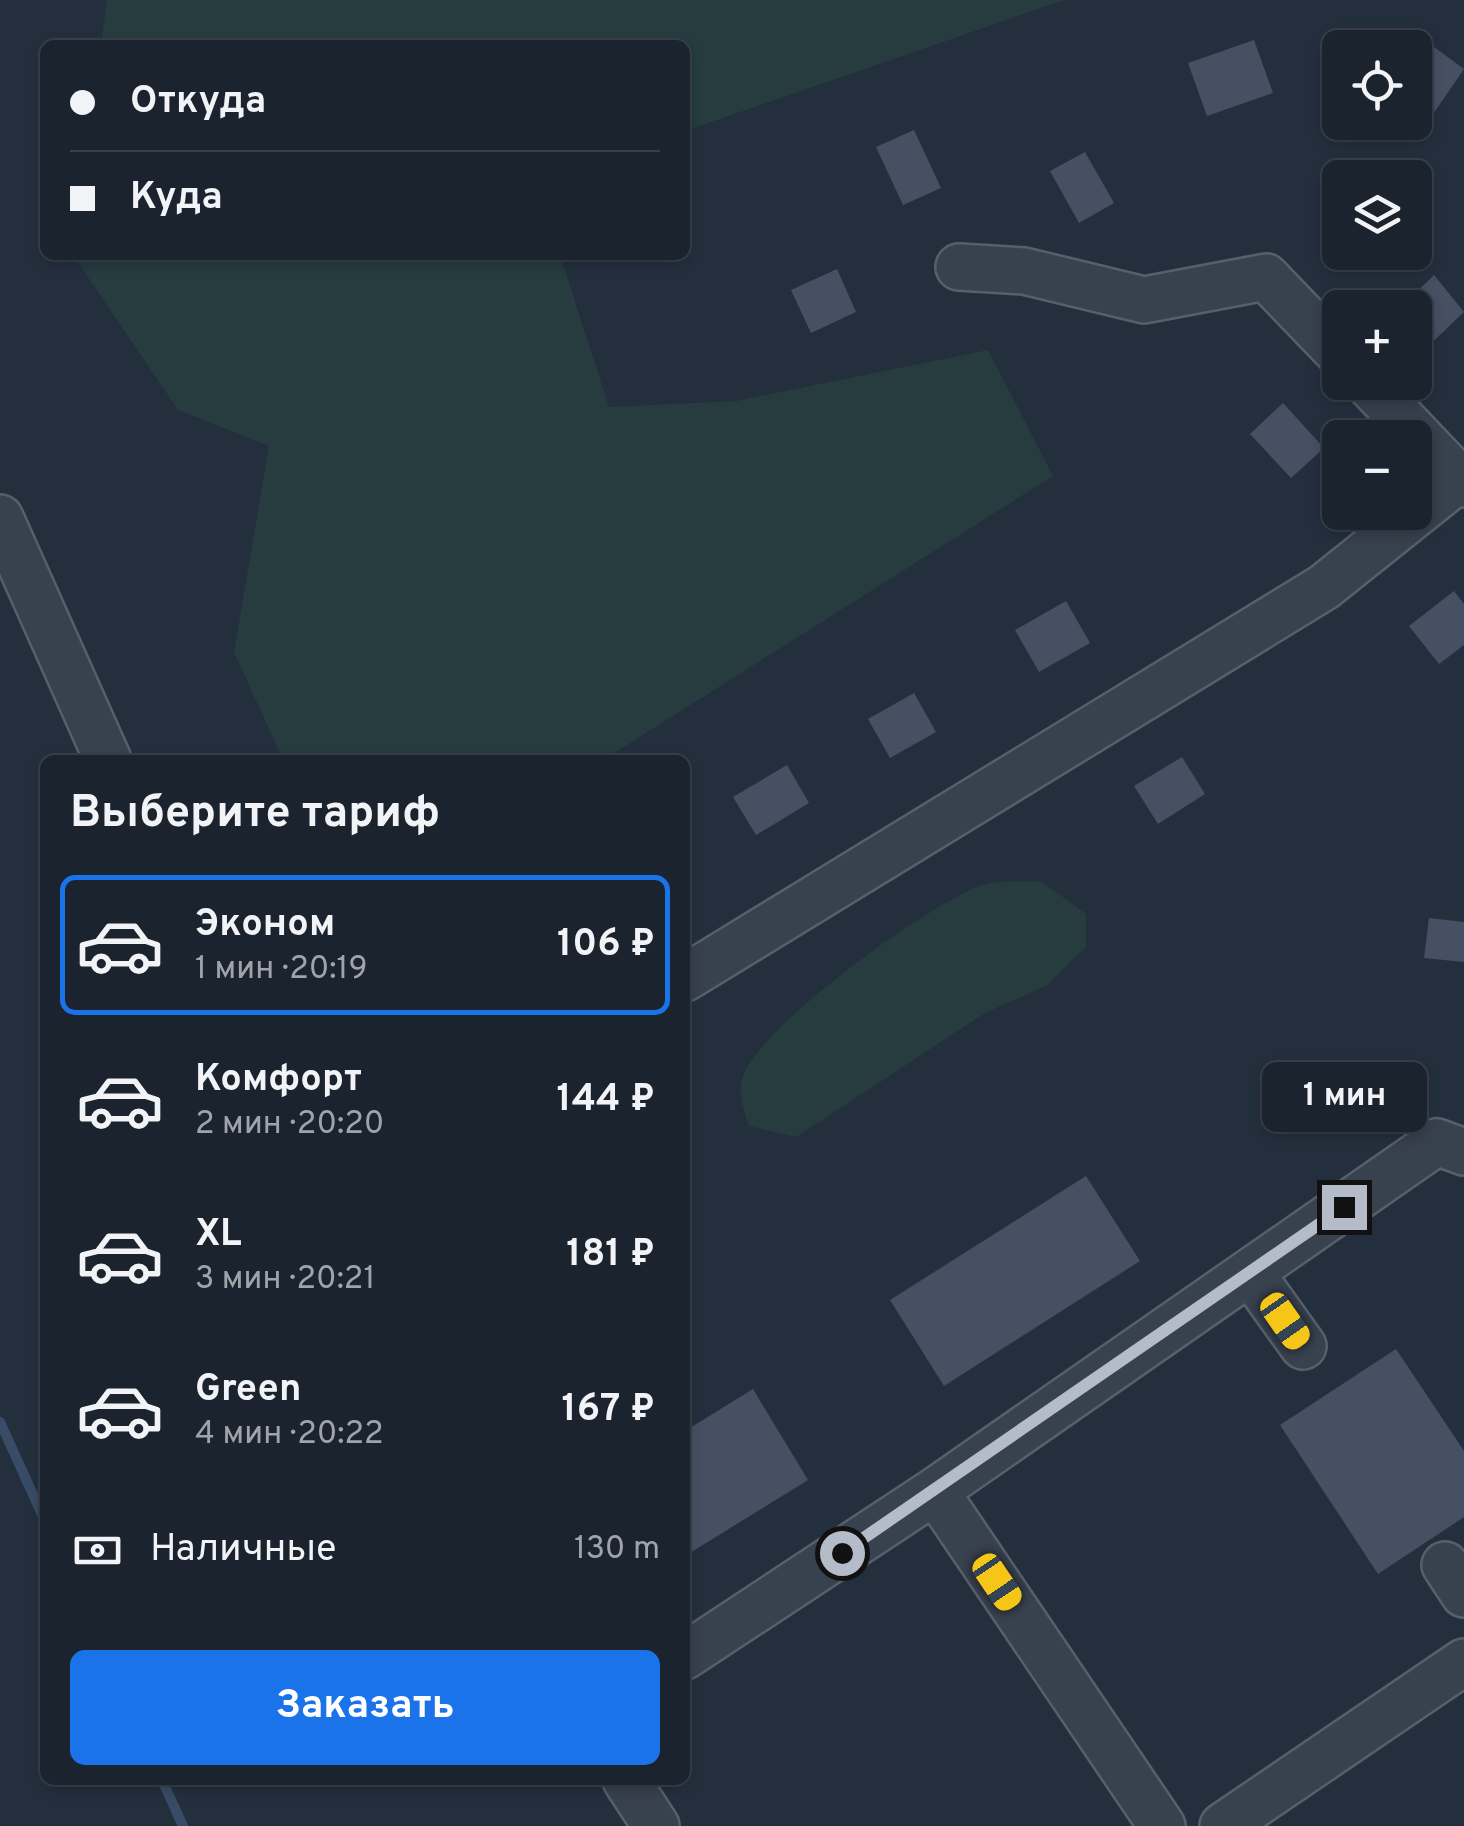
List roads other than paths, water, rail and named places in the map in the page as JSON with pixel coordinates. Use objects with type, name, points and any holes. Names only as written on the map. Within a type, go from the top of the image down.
[{"type":"street","points":[[959,267],[1024,271],[1144,300],[1266,277],[1322,335]]},
{"type":"street","points":[[690,975],[1324,588],[1463,480],[1385,400]]},
{"type":"street","points":[[0,518],[106,755]]},
{"type":"street","points":[[690,1653],[935,1491],[1437,1142],[1464,1152]]},
{"type":"street","points":[[1250,1272],[1303,1346]]},
{"type":"street","points":[[935,1491],[1162,1826]]},
{"type":"street","points":[[1222,1826],[1464,1662]]},
{"type":"street","points":[[629,1785],[656,1826]]},
{"type":"waterway","points":[[0,1422],[40,1510]]},
{"type":"waterway","points":[[164,1785],[183,1826]]}]
